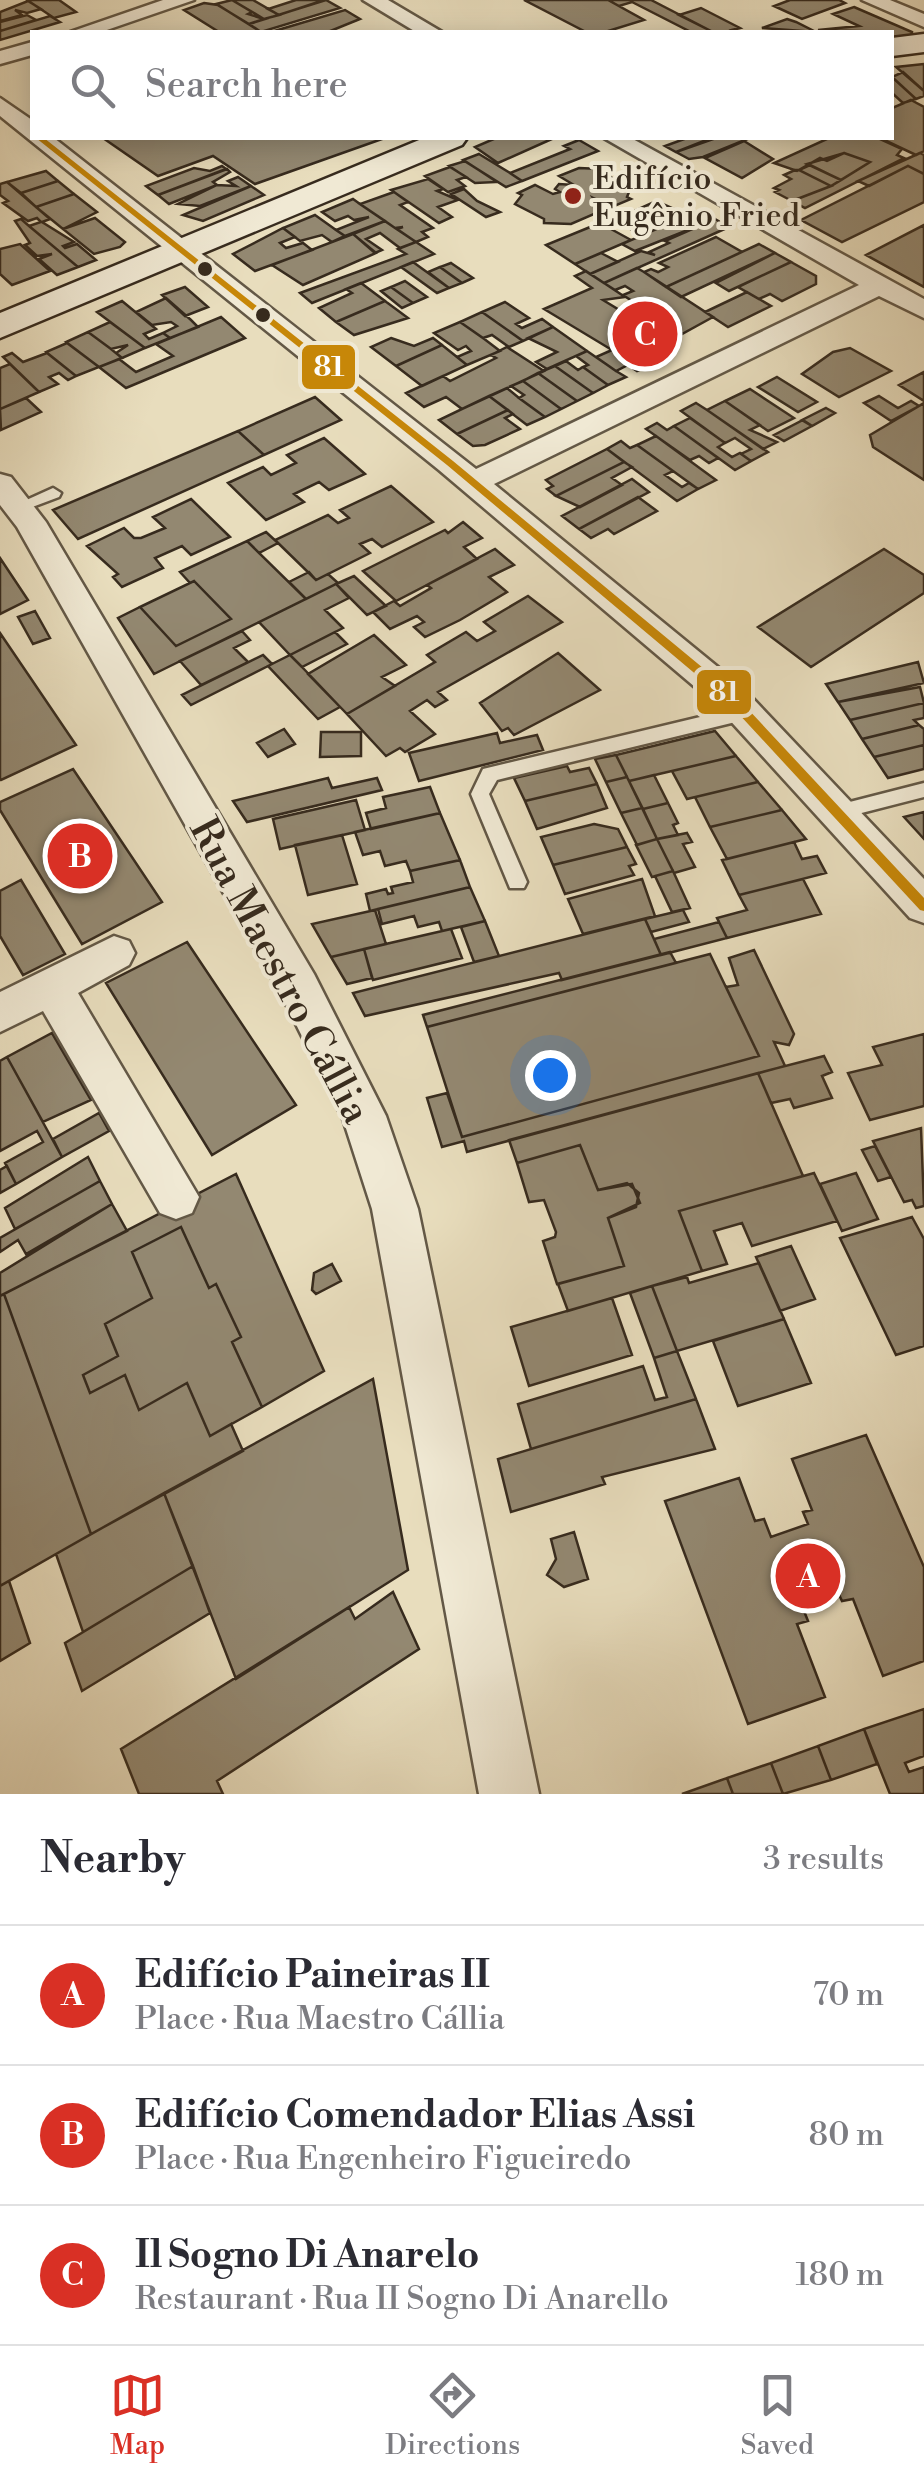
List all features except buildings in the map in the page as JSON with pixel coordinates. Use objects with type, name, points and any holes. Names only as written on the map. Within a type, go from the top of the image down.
[{"type":"street","points":[[87,30],[184,0]]},
{"type":"street","points":[[373,0],[427,30]]},
{"type":"street","points":[[872,0],[924,21]]},
{"type":"street","points":[[894,47],[924,42]]},
{"type":"street","points":[[0,58],[30,49]]},
{"type":"street","points":[[0,105],[30,129]]},
{"type":"street","points":[[43,140],[473,482],[746,713],[924,906]]},
{"type":"street","points":[[0,327],[446,140]]},
{"type":"street","points":[[619,140],[924,310]]},
{"type":"street","points":[[473,482],[880,285]]},
{"type":"street","name":"Rua Maestro Cállia","points":[[20,508],[300,986],[364,1116],[395,1209],[508,1794]]},
{"type":"street","points":[[0,1012],[114,953]]},
{"type":"street","points":[[51,986],[176,1197]]},
{"type":"lane","points":[[516,882],[480,794],[490,774],[746,713]]},
{"type":"lane","points":[[838,812],[924,790]]},
{"type":"transit line","name":"81","points":[[43,140],[450,463],[728,695],[924,906]]},
{"type":"place","name":"Edifício Eugênio Fried","points":[[573,196]]},
{"type":"place","name":"Il Sogno Di Anarelo","points":[[645,334]]},
{"type":"place","name":"Edifício Comendador Elias Assi","points":[[80,856]]},
{"type":"place","name":"Edifício Paineiras II","points":[[808,1576]]}]
